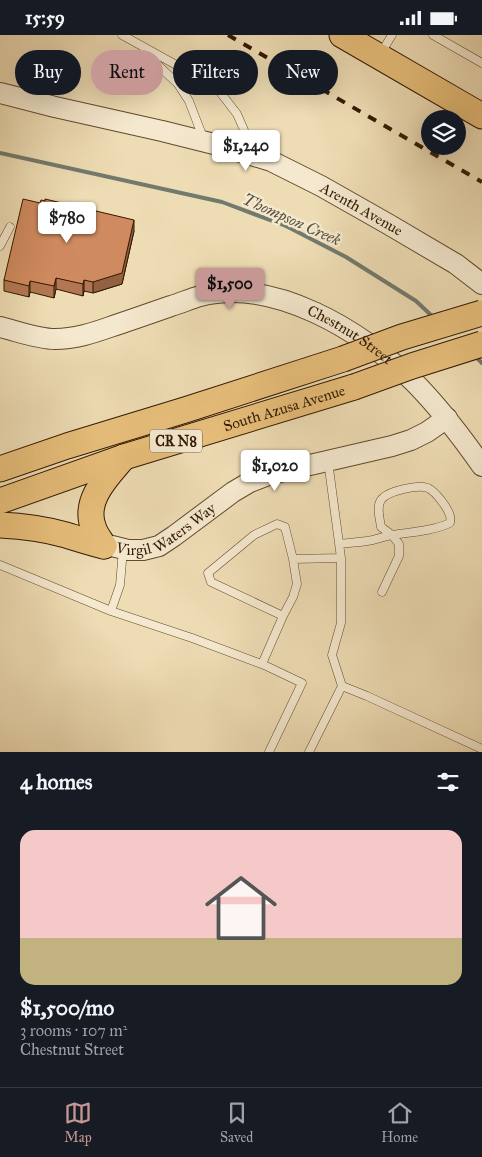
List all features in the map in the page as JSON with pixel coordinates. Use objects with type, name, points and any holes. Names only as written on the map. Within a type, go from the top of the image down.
[{"type":"main road","points":[[342,35],[482,116]]},
{"type":"main road","name":"South Azusa Avenue","points":[[0,469],[343,359],[402,337],[482,313]]},
{"type":"main road","name":"South Azusa Avenue","points":[[0,501],[124,457],[354,387],[482,344]]},
{"type":"main road","points":[[114,548],[93,528],[92,502],[99,488],[124,457]]},
{"type":"main road","points":[[0,525],[41,529],[114,548]]},
{"type":"street","name":"Arenth Avenue","points":[[0,93],[162,131],[271,161],[322,186],[456,264],[482,284]]},
{"type":"street","name":"Chestnut Street","points":[[0,327],[55,339],[85,336],[200,296],[229,292],[257,294],[289,301],[321,316],[376,350],[412,381],[447,418],[482,466]]},
{"type":"street","name":"Virgil Waters Way","points":[[114,548],[143,550],[159,545],[227,496],[250,482],[271,475],[392,447],[427,432],[447,418]]},
{"type":"lane","points":[[122,35],[207,81],[220,92],[237,114],[244,129],[244,153]]},
{"type":"lane","points":[[379,57],[392,35]]},
{"type":"lane","points":[[432,35],[482,63]]},
{"type":"lane","points":[[141,45],[178,84],[189,101],[205,142]]},
{"type":"lane","points":[[0,246],[10,227]]},
{"type":"lane","points":[[309,752],[342,686],[332,655],[341,623],[341,558],[328,461]]},
{"type":"lane","points":[[338,544],[374,540],[392,535],[441,527],[450,523],[450,516],[438,496],[427,487],[414,487],[398,490],[381,499],[378,507],[381,527],[392,535],[399,545],[399,557],[382,593]]},
{"type":"lane","points":[[269,752],[302,683],[262,664],[282,616],[293,597],[297,584],[285,527],[276,524],[254,535],[208,573],[211,582],[282,616]]},
{"type":"lane","points":[[111,611],[120,585],[114,548]]},
{"type":"lane","points":[[293,559],[341,558]]},
{"type":"lane","points":[[0,565],[111,611],[267,666]]},
{"type":"lane","points":[[342,686],[482,749]]},
{"type":"building","points":[[23,199],[40,203],[41,200],[45,201],[45,199],[134,220],[122,273],[93,282],[84,280],[83,284],[56,278],[54,286],[30,281],[29,286],[4,280]]},
{"type":"waterway","name":"Thompson Creek","points":[[0,153],[222,202],[286,226],[346,257],[416,301],[433,317]]},
{"type":"waterway","name":"Thompson Creek","points":[[475,356],[482,363]]},
{"type":"railway","points":[[228,35],[482,182]]}]
